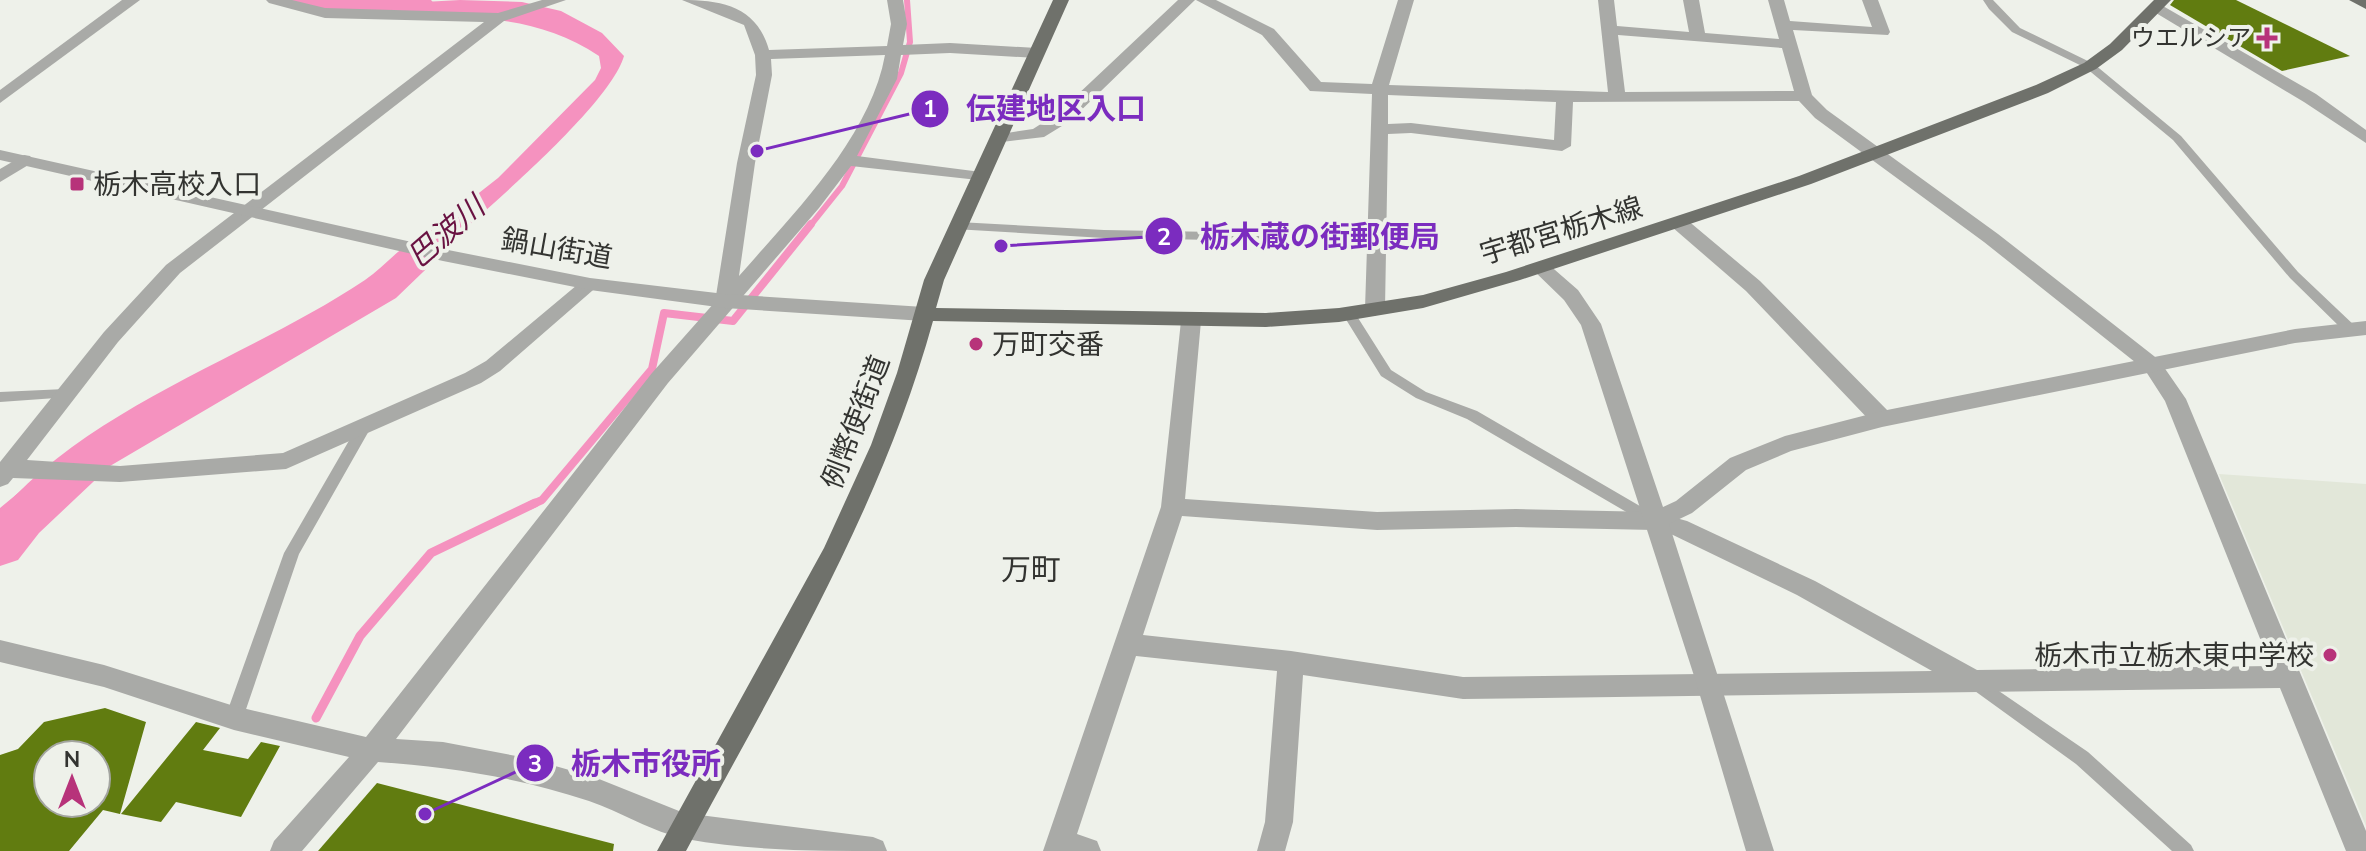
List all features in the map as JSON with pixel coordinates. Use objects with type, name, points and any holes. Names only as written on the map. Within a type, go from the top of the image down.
[{"type":"main road","name":"例幣使街道","points":[[678,839],[835,550],[882,445],[908,373],[934,280],[1061,0]]},
{"type":"main road","points":[[2357,0],[2366,4]]},
{"type":"main road","name":"宇都宮栃木線","points":[[924,314],[1266,320],[1348,313],[1423,301],[1679,223],[1874,154],[2042,89],[2090,66],[2116,47],[2160,4]]},
{"type":"street","points":[[0,98],[132,0]]},
{"type":"street","points":[[274,0],[325,13],[502,17],[553,2]]},
{"type":"street","points":[[690,0],[713,5],[749,22],[756,31],[763,55],[764,75],[746,163],[725,301]]},
{"type":"street","points":[[284,851],[372,750],[660,378],[812,204],[846,160],[889,79],[899,24],[895,0]]},
{"type":"street","points":[[1000,139],[1038,133],[1064,117],[1187,0]]},
{"type":"street","points":[[1204,0],[1268,32],[1316,87],[1380,87],[1565,97],[1804,96]]},
{"type":"street","points":[[1375,309],[1380,87],[1384,59],[1401,22],[1406,0]]},
{"type":"street","points":[[1606,0],[1617,97]]},
{"type":"street","points":[[1691,0],[1698,37]]},
{"type":"street","points":[[1776,0],[1804,96],[1821,114],[1991,238],[2152,365],[2175,399],[2360,851]]},
{"type":"street","points":[[1783,25],[1882,32],[1870,0]]},
{"type":"street","points":[[2160,4],[2297,90],[2366,138]]},
{"type":"street","points":[[2,473],[127,318],[173,269],[502,17]]},
{"type":"street","points":[[1609,30],[1789,44]]},
{"type":"street","points":[[763,55],[950,48],[1037,53]]},
{"type":"street","points":[[1379,129],[1411,128],[1562,146],[1565,97]]},
{"type":"street","name":"鍋山街道","points":[[0,155],[443,255],[590,284],[725,301],[924,314]]},
{"type":"street","points":[[0,177],[24,160]]},
{"type":"street","points":[[846,160],[981,177]]},
{"type":"street","points":[[1679,223],[1753,286],[1882,419]]},
{"type":"street","points":[[1540,267],[1571,295],[1591,324],[1709,682],[1760,851]]},
{"type":"street","points":[[2,473],[30,468],[120,474],[286,461],[363,429],[493,366],[590,284]]},
{"type":"street","points":[[1068,848],[1128,644],[1173,507],[1191,321]]},
{"type":"street","points":[[1654,521],[1684,507],[1738,464],[1785,444],[1882,419],[2295,336],[2358,329]]},
{"type":"street","points":[[1173,507],[1377,521],[1516,518],[1654,521],[1679,527],[1806,588],[1973,680]]},
{"type":"street","points":[[1128,644],[1291,662],[1463,688],[1709,682],[2287,677]]},
{"type":"street","points":[[0,651],[104,676],[234,718],[372,750],[443,754],[527,770],[594,790],[678,839],[873,851]]},
{"type":"street","points":[[1271,851],[1279,822],[1291,662]]},
{"type":"lane","points":[[1988,0],[2016,30],[2090,66],[2177,138],[2294,275],[2358,329]]},
{"type":"lane","points":[[958,226],[1176,236],[1376,239]]},
{"type":"lane","points":[[1348,313],[1386,373],[1421,395],[1472,415],[1654,521]]},
{"type":"lane","points":[[0,397],[65,394]]},
{"type":"lane","points":[[234,718],[292,553],[363,429]]},
{"type":"lane","points":[[1973,680],[2082,758],[2185,851]]},
{"type":"shaded area","name":"栃木市立栃木東中学校","points":[[2219,474],[2366,484],[2366,826]]},
{"type":"water","points":[[287,0],[325,0],[351,6],[460,0],[522,2],[561,11],[602,33],[624,56],[612,80],[562,139],[410,276],[380,289],[216,382],[61,477],[0,534],[0,508],[64,455],[198,375],[354,291],[498,178],[595,80],[601,68],[599,56],[568,39],[535,27],[469,17],[328,11]]},
{"type":"pier","points":[[425,232],[458,240],[423,270],[388,262]]},
{"type":"building","points":[[2174,0],[2236,0],[2350,56],[2282,71],[2170,5]]},
{"type":"building","points":[[105,708],[146,722],[120,814],[112,812],[112,739],[32,739],[32,819],[96,819],[69,851],[0,851],[0,755],[18,749],[44,722]]},
{"type":"building","points":[[196,722],[220,728],[203,750],[248,759],[261,742],[280,746],[241,817],[176,802],[161,822],[121,814]]},
{"type":"building","points":[[377,783],[614,844],[613,851],[318,851]]},
{"type":"waterway","name":"巴波川","points":[[334,0],[358,6],[421,7]]},
{"type":"waterway","points":[[810,226],[842,186],[901,73],[910,42],[907,0]]},
{"type":"waterway","points":[[531,505],[542,500],[652,369],[664,313],[733,321],[811,224]]},
{"type":"waterway","name":"巴波川","points":[[0,546],[22,520],[93,454],[381,289],[429,247]]},
{"type":"waterway","points":[[316,718],[360,636],[431,553],[535,503]]},
{"type":"place","name":"ウエルシア","points":[[2267,38]]},
{"type":"place","name":"伝建地区入口","points":[[757,151]]},
{"type":"place","name":"栃木高校入口","points":[[77,184]]},
{"type":"place","name":"栃木蔵の街郵便局","points":[[1001,246]]},
{"type":"place","name":"万町交番","points":[[976,344]]},
{"type":"place","name":"栃木市立栃木東中学校","points":[[2330,655]]},
{"type":"place","name":"栃木市役所","points":[[425,814]]},
{"type":"district","name":"万町","points":[[1031,570]]}]
